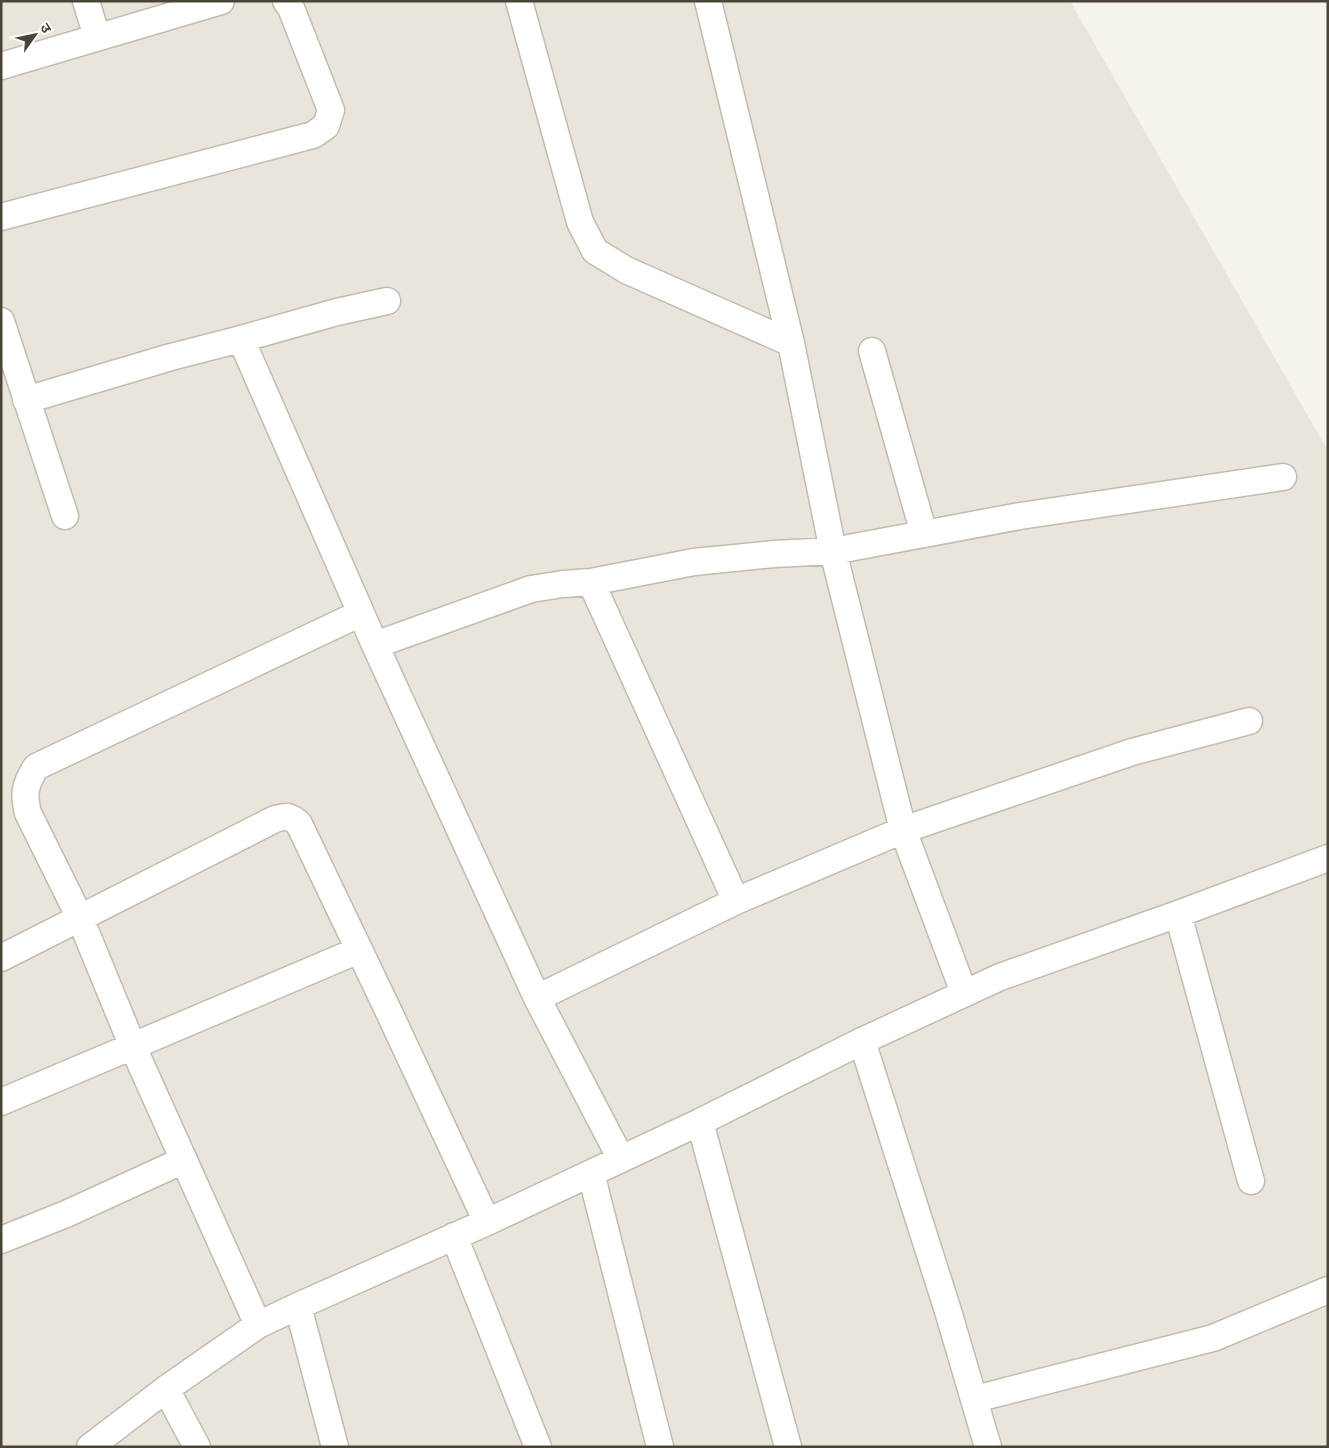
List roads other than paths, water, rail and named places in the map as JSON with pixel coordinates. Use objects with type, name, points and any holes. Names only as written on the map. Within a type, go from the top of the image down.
[{"type":"street","points":[[86,1],[97,37]]},
{"type":"street","points":[[1,66],[221,1]]},
{"type":"street","points":[[1,218],[314,135],[326,126],[331,110],[291,8],[286,1]]},
{"type":"street","points":[[519,1],[580,222],[594,251],[626,270],[791,343]]},
{"type":"street","points":[[708,1],[791,343],[833,550],[903,830],[964,993]]},
{"type":"street","points":[[26,400],[171,357],[337,312],[387,301]]},
{"type":"street","points":[[1,321],[65,516]]},
{"type":"street","points":[[241,339],[375,645],[537,998],[621,1159]]},
{"type":"street","points":[[872,351],[924,534]]},
{"type":"street","points":[[375,645],[531,589],[591,582],[694,562],[833,550],[1020,516],[1282,477]]},
{"type":"street","points":[[591,582],[736,901]]},
{"type":"street","points":[[258,1325],[132,1047],[80,918],[28,813],[24,799],[26,783],[36,767],[362,613]]},
{"type":"street","points":[[537,998],[736,901],[903,830],[1132,752],[1249,721]]},
{"type":"street","points":[[1,958],[275,819],[284,816],[293,818],[299,824],[487,1222]]},
{"type":"street","points":[[90,1447],[166,1389],[258,1325],[487,1222],[700,1122],[862,1040],[1000,977],[1328,858]]},
{"type":"street","points":[[1178,914],[1251,1181]]},
{"type":"street","points":[[1,1102],[359,950]]},
{"type":"street","points":[[862,1040],[948,1311],[988,1447]]},
{"type":"street","points":[[700,1122],[788,1447]]},
{"type":"street","points":[[1,1240],[66,1214],[184,1160]]},
{"type":"street","points":[[591,1173],[660,1447]]},
{"type":"street","points":[[454,1236],[538,1447]]},
{"type":"street","points":[[975,1400],[1213,1338],[1328,1290]]},
{"type":"street","points":[[298,1306],[335,1447]]},
{"type":"street","points":[[166,1389],[197,1447]]}]
